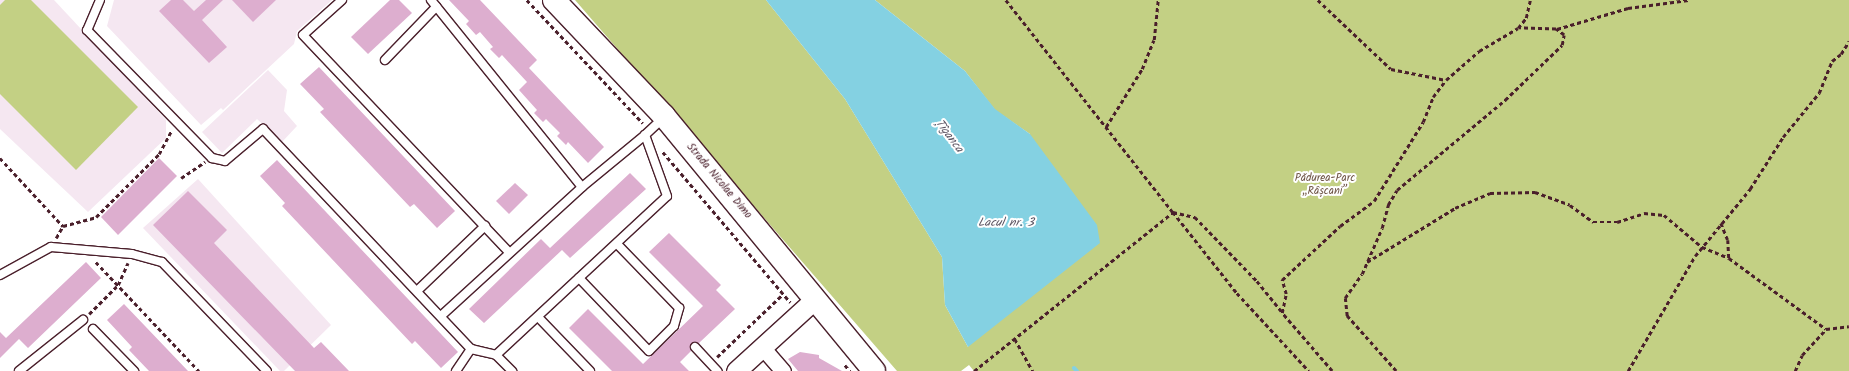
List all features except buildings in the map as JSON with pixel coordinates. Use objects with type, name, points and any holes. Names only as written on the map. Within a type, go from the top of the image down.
[{"type":"main road","name":"Strada Nicolae Dimo","points":[[554,0],[664,116],[807,306],[874,371]]},
{"type":"street","points":[[736,371],[807,306]]},
{"type":"street","points":[[762,347],[783,371]]},
{"type":"lane","points":[[100,0],[86,30],[212,158],[225,161],[263,129],[442,315],[471,349],[496,355],[512,371]]},
{"type":"lane","points":[[342,0],[303,35],[509,252]]},
{"type":"lane","points":[[430,0],[582,187]]},
{"type":"lane","points":[[385,60],[436,7]]},
{"type":"lane","points":[[442,315],[509,252],[582,187],[645,135],[664,116]]},
{"type":"lane","points":[[496,355],[667,196],[645,135]]},
{"type":"lane","points":[[418,290],[485,226]]},
{"type":"lane","points":[[579,278],[649,350],[676,328],[679,308],[617,244]]},
{"type":"lane","points":[[1,273],[51,247],[132,254],[162,262],[267,371]]},
{"type":"lane","points":[[538,317],[590,371]]},
{"type":"lane","points":[[19,371],[83,320]]},
{"type":"lane","points":[[93,329],[134,371]]},
{"type":"lane","points":[[695,347],[717,371]]},
{"type":"lane","points":[[456,371],[471,349]]},
{"type":"path","points":[[1006,0],[1237,293],[1309,371]]},
{"type":"path","points":[[1106,127],[1142,69],[1154,40],[1158,0]]},
{"type":"path","points":[[1318,0],[1391,69],[1446,80]]},
{"type":"path","points":[[1282,313],[1286,294],[1282,280],[1340,226],[1374,201],[1423,122],[1433,97],[1446,80],[1479,51],[1518,28],[1526,18],[1530,0]]},
{"type":"path","points":[[1518,28],[1556,29],[1628,8],[1688,0]]},
{"type":"path","points":[[1396,371],[1348,316],[1344,298],[1367,262],[1388,205],[1397,190],[1505,100],[1562,45],[1564,35],[1556,29]]},
{"type":"path","points":[[1628,371],[1702,247],[1721,222],[1750,189],[1783,137],[1819,93],[1832,62],[1849,41]]},
{"type":"path","points":[[0,158],[63,226],[96,217],[159,154],[176,122]]},
{"type":"path","points":[[182,178],[212,158]]},
{"type":"path","points":[[1367,262],[1455,208],[1490,193],[1535,192],[1570,205],[1593,222],[1617,222],[1644,213],[1664,215],[1702,247],[1729,258],[1826,330]]},
{"type":"path","points":[[1173,212],[1194,217],[1257,281],[1282,313],[1332,371]]},
{"type":"path","points":[[974,371],[1173,212]]},
{"type":"path","points":[[1721,222],[1728,240],[1729,258]]},
{"type":"path","points":[[85,250],[199,371]]},
{"type":"path","points":[[83,320],[118,285],[132,254]]},
{"type":"path","points":[[710,363],[783,294],[807,306]]},
{"type":"path","points":[[1795,371],[1802,355],[1826,330],[1849,326]]},
{"type":"path","points":[[1015,339],[1033,371]]},
{"type":"path","points":[[840,359],[850,371]]},
{"type":"shaded area","points":[[0,0],[54,0],[166,120],[166,138],[88,212],[0,129]]},
{"type":"shaded area","points":[[114,0],[332,0],[297,31],[294,44],[223,110],[221,108],[201,125],[107,26]]},
{"type":"shaded area","points":[[268,70],[287,90],[284,111],[297,126],[282,142],[257,119],[222,153],[202,132]]},
{"type":"shaded area","points":[[198,179],[331,325],[284,371],[280,371],[143,228]]},
{"type":"green space","points":[[5,0],[31,0],[138,107],[76,170],[0,94],[0,5]]},
{"type":"green space","name":"Pădurea-Parc „Râșcani”","points":[[575,0],[766,0],[845,99],[942,257],[945,305],[968,347],[1030,134],[995,110],[965,71],[875,0],[1849,0],[1849,371],[974,371],[969,365],[961,371],[897,371]]},
{"type":"water","name":"Lacul nr. 3","points":[[766,0],[875,0],[965,71],[995,109],[1030,134],[1097,225],[1100,243],[968,347],[945,305],[942,257],[845,99]]},
{"type":"waterway","name":"Țîganca","points":[[1074,368],[1077,371]]}]
